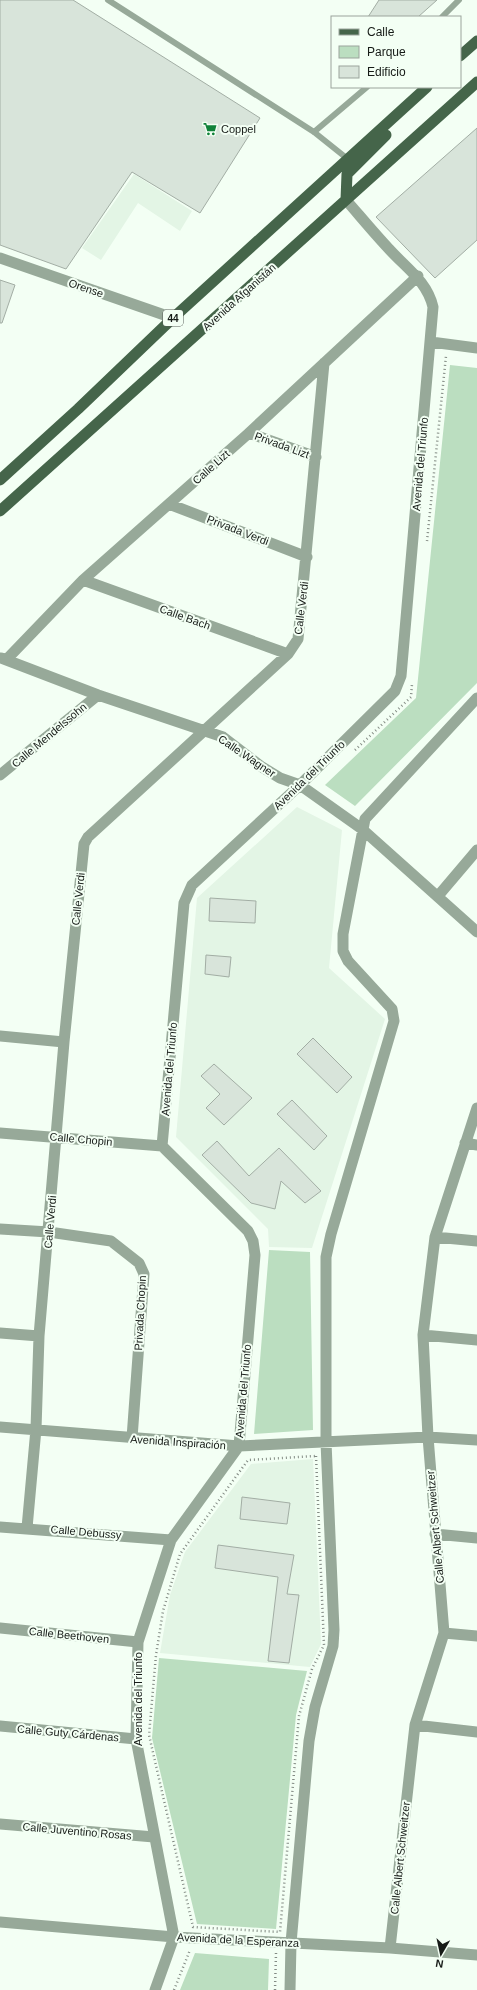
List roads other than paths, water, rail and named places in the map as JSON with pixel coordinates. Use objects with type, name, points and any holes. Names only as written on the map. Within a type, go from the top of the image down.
[{"type":"main road","points":[[461,55],[477,41]]},
{"type":"main road","name":"Avenida Afganistán","points":[[0,511],[477,82]]},
{"type":"main road","name":"44","points":[[0,480],[78,409],[172,318],[349,160],[426,88]]},
{"type":"main road","points":[[346,200],[347,174],[385,136],[388,123]]},
{"type":"street","name":"Avenida del Triunfo","points":[[174,1937],[136,1739],[138,1642],[171,1540],[238,1446],[255,1255],[253,1241],[248,1231],[162,1146],[184,903],[187,892],[192,885],[300,785],[394,690],[401,676],[433,307],[431,298],[418,276],[390,250],[346,200]]},
{"type":"street","name":"Orense","points":[[0,258],[172,318]]},
{"type":"street","name":"Calle Lizt","points":[[3,658],[83,580],[249,433],[418,276]]},
{"type":"street","points":[[431,342],[477,348]]},
{"type":"street","name":"Calle Verdi","points":[[27,1528],[36,1429],[39,1336],[64,1042],[84,844],[88,836],[288,654],[298,639],[324,363]]},
{"type":"street","name":"Privada Lizt","points":[[249,433],[316,457]]},
{"type":"street","name":"Privada Verdi","points":[[169,504],[307,556]]},
{"type":"street","name":"Calle Bach","points":[[83,580],[288,654]]},
{"type":"street","name":"Calle Wagner","points":[[3,658],[98,695],[223,737],[262,767],[280,778],[300,785],[362,829],[477,932]]},
{"type":"street","name":"Calle Mendelssohn","points":[[2,771],[98,695]]},
{"type":"street","points":[[290,1990],[291,1943],[309,1741],[315,1707],[333,1646],[334,1630],[326,1442],[326,1257],[331,1234],[394,1021],[392,1009],[348,961],[343,951],[343,934],[364,819],[477,698]]},
{"type":"street","points":[[438,896],[477,850]]},
{"type":"street","points":[[0,1036],[64,1042]]},
{"type":"street","name":"Calle Albert Schweitzer","points":[[390,1948],[414,1725],[444,1633],[428,1437],[423,1335],[435,1237],[464,1144],[477,1108]]},
{"type":"street","name":"Calle Chopin","points":[[0,1133],[162,1146]]},
{"type":"street","points":[[464,1144],[477,1145]]},
{"type":"street","name":"Privada Chopin","points":[[0,1229],[49,1232],[111,1241],[139,1263],[144,1274],[132,1438]]},
{"type":"street","points":[[435,1237],[477,1241]]},
{"type":"street","points":[[0,1333],[39,1336]]},
{"type":"street","points":[[423,1335],[477,1340]]},
{"type":"street","name":"Avenida Inspiración","points":[[0,1427],[238,1446],[428,1437],[477,1440]]},
{"type":"street","name":"Calle Debussy","points":[[0,1527],[171,1540]]},
{"type":"street","points":[[435,1534],[477,1538]]},
{"type":"street","name":"Calle Beethoven","points":[[0,1628],[138,1642]]},
{"type":"street","points":[[444,1633],[477,1636]]},
{"type":"street","points":[[414,1725],[477,1732]]},
{"type":"street","name":"Calle Guty Cárdenas","points":[[0,1726],[136,1739]]},
{"type":"street","name":"Calle Juventino Rosas","points":[[0,1824],[154,1837]]},
{"type":"street","name":"Avenida de la Esperanza","points":[[0,1922],[174,1937],[390,1948],[477,1956]]},
{"type":"street","points":[[155,1990],[174,1937]]},
{"type":"lane","points":[[108,0],[314,132],[349,160]]},
{"type":"lane","points":[[443,16],[459,0]]},
{"type":"lane","points":[[314,132],[366,88]]},
{"type":"place","name":"Coppel","points":[[210,129]]}]
